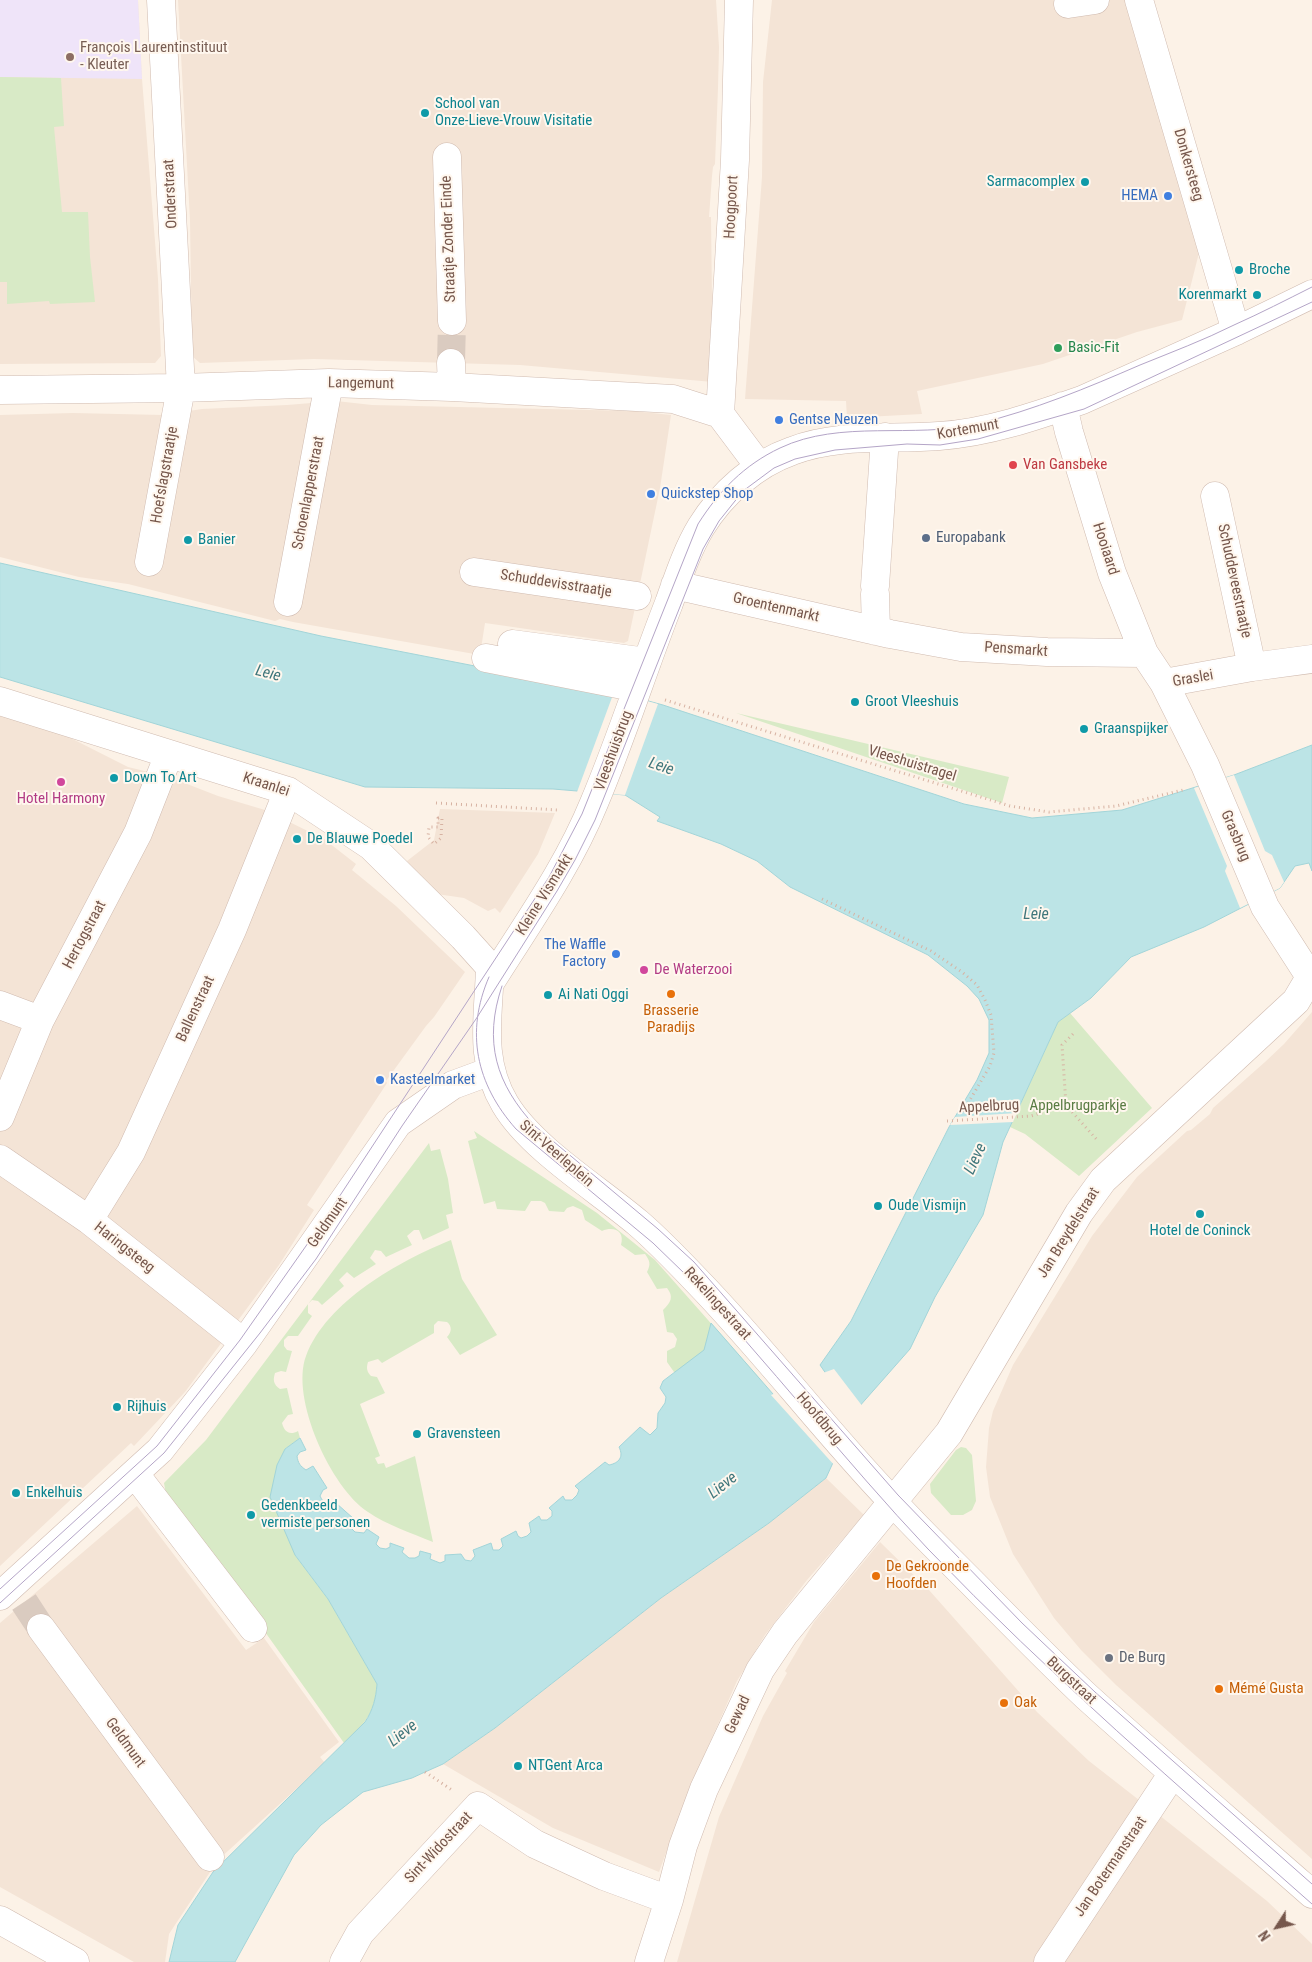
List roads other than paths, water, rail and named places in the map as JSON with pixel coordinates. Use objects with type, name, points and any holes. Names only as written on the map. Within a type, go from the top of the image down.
[{"type":"street","name":"Onderstraat","points":[[161,0],[180,388]]},
{"type":"street","name":"Hoogpoort","points":[[720,414],[735,160],[738,0]]},
{"type":"street","points":[[1068,4],[1095,0]]},
{"type":"street","name":"Donkersteeg","points":[[1139,0],[1236,331]]},
{"type":"street","name":"Straatje Zonder Einde","points":[[447,157],[452,321]]},
{"type":"street","points":[[1063,406],[1082,400],[1236,331],[1312,294]]},
{"type":"street","name":"Langemunt","points":[[0,390],[180,388],[329,383],[451,375],[673,399],[720,414]]},
{"type":"street","name":"Schoenlapperstraat","points":[[288,602],[329,383]]},
{"type":"street","name":"Hoefslagstraatje","points":[[149,562],[180,388]]},
{"type":"street","name":"Kortemunt","points":[[894,437],[939,436],[978,431],[1063,406]]},
{"type":"street","name":"Hooiaard","points":[[1063,406],[1069,432],[1112,573],[1144,653],[1164,684]]},
{"type":"street","points":[[720,414],[759,466]]},
{"type":"street","points":[[635,693],[675,585],[701,527],[718,504],[759,466],[792,450],[830,440],[894,437],[875,590],[883,632]]},
{"type":"street","name":"Schuddeveestraatje","points":[[1215,496],[1252,667]]},
{"type":"street","name":"Schuddevisstraatje","points":[[474,572],[637,596]]},
{"type":"street","name":"Groentenmarkt","points":[[675,585],[883,632]]},
{"type":"street","name":"Pensmarkt","points":[[883,632],[961,647],[1047,652],[1144,653]]},
{"type":"street","points":[[512,644],[647,662]]},
{"type":"street","points":[[486,658],[633,687],[635,693]]},
{"type":"street","name":"Graslei","points":[[1205,765],[1164,684],[1252,667],[1312,659]]},
{"type":"street","name":"Vleeshuisbrug","points":[[591,811],[635,693]]},
{"type":"street","name":"Kraanlei","points":[[0,702],[288,791],[371,846],[463,937],[490,967],[490,983]]},
{"type":"street","name":"Hertogstraat","points":[[0,1117],[40,1020],[138,833],[169,754]]},
{"type":"street","name":"Grasbrug","points":[[1205,765],[1265,907],[1307,983]]},
{"type":"street","name":"Ballenstraat","points":[[89,1220],[131,1152],[232,930],[288,791]]},
{"type":"street","name":"Kleine Vismarkt","points":[[490,983],[570,857],[591,811]]},
{"type":"street","points":[[490,983],[487,1002],[487,1041],[491,1070]]},
{"type":"street","name":"Jan Breydelstraat","points":[[893,1502],[949,1433],[1079,1213],[1103,1180],[1307,983]]},
{"type":"street","points":[[0,1005],[40,1020]]},
{"type":"street","name":"Sint-Veerleplein","points":[[491,1070],[504,1102],[515,1118],[544,1148],[639,1224]]},
{"type":"street","name":"Geldmunt","points":[[9,1589],[160,1450],[244,1343],[398,1123],[453,1085],[491,1070]]},
{"type":"street","name":"Haringsteeg","points":[[0,1159],[89,1220],[244,1343]]},
{"type":"street","name":"Rekelingestraat","points":[[639,1224],[706,1290],[791,1387]]},
{"type":"street","name":"Hoofdbrug","points":[[791,1387],[846,1452]]},
{"type":"street","name":"Burgstraat","points":[[846,1452],[1049,1660],[1173,1773],[1312,1894]]},
{"type":"street","points":[[135,1474],[253,1628]]},
{"type":"street","name":"Gewad","points":[[649,1962],[669,1900],[683,1846],[704,1789],[760,1670],[785,1633],[893,1502]]},
{"type":"street","name":"Geldmunt","points":[[41,1628],[210,1857]]},
{"type":"street","name":"Jan Botermanstraat","points":[[1048,1962],[1173,1773]]},
{"type":"street","name":"Sint-Widostraat","points":[[344,1962],[360,1934],[478,1806],[535,1844],[604,1876],[669,1900]]},
{"type":"street","points":[[0,1920],[75,1962]]},
{"type":"water","points":[[0,563],[321,636],[634,697],[964,804],[1032,818],[1122,810],[1234,775],[1312,745],[1312,871],[1309,863],[1295,866],[1280,888],[1204,927],[1131,957],[1091,998],[1058,1022],[1003,1142],[983,1215],[935,1297],[910,1349],[858,1408],[826,1478],[769,1523],[661,1598],[495,1728],[443,1764],[412,1778],[363,1792],[321,1825],[294,1855],[235,1962],[169,1962],[178,1925],[213,1872],[365,1722],[372,1708],[377,1689],[377,1684],[328,1599],[295,1555],[270,1497],[277,1465],[285,1449],[300,1438],[306,1450],[300,1452],[297,1456],[298,1461],[306,1470],[313,1466],[327,1488],[323,1490],[320,1496],[322,1500],[331,1506],[334,1506],[336,1503],[354,1519],[350,1527],[355,1532],[364,1533],[367,1529],[379,1537],[376,1544],[380,1548],[386,1549],[390,1547],[390,1543],[404,1548],[402,1552],[409,1558],[419,1556],[420,1551],[431,1554],[430,1559],[440,1563],[445,1561],[445,1555],[461,1554],[465,1560],[471,1561],[475,1556],[473,1550],[491,1543],[493,1550],[499,1550],[503,1546],[501,1539],[516,1531],[521,1538],[527,1536],[531,1532],[529,1523],[539,1516],[541,1520],[547,1520],[552,1516],[552,1511],[549,1508],[563,1496],[565,1500],[572,1500],[577,1495],[579,1490],[575,1486],[605,1462],[609,1465],[618,1461],[621,1457],[619,1447],[640,1427],[650,1435],[657,1428],[658,1413],[665,1403],[666,1397],[660,1388],[663,1381],[704,1350],[711,1323],[794,1418],[824,1400],[831,1381],[820,1365],[851,1321],[949,1127],[977,1080],[989,1053],[989,1020],[979,999],[967,986],[928,955],[790,887],[757,861],[721,844],[657,821],[660,817],[625,795],[553,789],[365,787],[0,677]]},
{"type":"tunnel","points":[[451,363],[452,321]]},
{"type":"tunnel","points":[[24,1602],[41,1628]]},
{"type":"tram line","points":[[0,1589],[157,1446],[240,1340],[320,1226],[549,877],[582,814],[698,524],[733,480],[755,462],[780,448],[803,439],[852,432],[953,428],[977,424],[1040,405],[1200,341],[1312,287]]},
{"type":"tram line","points":[[0,1603],[164,1453],[260,1333],[316,1259],[402,1126],[476,1019],[575,860],[595,820],[703,549],[719,521],[743,491],[774,468],[795,459],[835,450],[907,444],[940,445],[978,439],[1084,409],[1312,302]]},
{"type":"tram line","points":[[489,977],[477,1018],[476,1037],[479,1057],[484,1076],[492,1094],[502,1112],[516,1129],[653,1243],[685,1274],[747,1342],[866,1481],[974,1596],[1116,1730],[1312,1904]]},
{"type":"tram line","points":[[502,986],[496,1006],[494,1026],[494,1044],[497,1061],[502,1078],[511,1094],[535,1126],[658,1229],[694,1262],[898,1495],[1022,1623],[1095,1692],[1312,1884]]},
{"type":"place","name":"François Laurentinstituut - Kleuter","points":[[70,57]]},
{"type":"place","name":"School van Onze-Lieve-Vrouw Visitatie","points":[[425,113]]},
{"type":"place","name":"Sarmacomplex","points":[[1085,182]]},
{"type":"place","name":"HEMA","points":[[1168,196]]},
{"type":"place","name":"Broche","points":[[1239,270]]},
{"type":"place","name":"Korenmarkt","points":[[1257,295]]},
{"type":"place","name":"Basic-Fit","points":[[1058,348]]},
{"type":"place","name":"Gentse Neuzen","points":[[779,420]]},
{"type":"place","name":"Van Gansbeke","points":[[1013,465]]},
{"type":"place","name":"Quickstep Shop","points":[[651,494]]},
{"type":"place","name":"Europabank","points":[[926,538]]},
{"type":"place","name":"Banier","points":[[188,540]]},
{"type":"place","name":"Groot Vleeshuis","points":[[855,702]]},
{"type":"place","name":"Graanspijker","points":[[1084,729]]},
{"type":"place","name":"Down To Art","points":[[114,778]]},
{"type":"place","name":"Hotel Harmony","points":[[61,782]]},
{"type":"place","name":"De Blauwe Poedel","points":[[297,839]]},
{"type":"place","name":"The Waffle Factory","points":[[616,954]]},
{"type":"place","name":"De Waterzooi","points":[[644,970]]},
{"type":"place","name":"Brasserie Paradijs","points":[[671,994]]},
{"type":"place","name":"Ai Nati Oggi","points":[[548,995]]},
{"type":"place","name":"Kasteelmarket","points":[[380,1080]]},
{"type":"place","name":"Oude Vismijn","points":[[878,1206]]},
{"type":"place","name":"Hotel de Coninck","points":[[1200,1214]]},
{"type":"place","name":"Rijhuis","points":[[117,1407]]},
{"type":"place","name":"Gravensteen","points":[[417,1434]]},
{"type":"place","name":"Enkelhuis","points":[[16,1493]]},
{"type":"place","name":"Gedenkbeeld vermiste personen","points":[[251,1515]]},
{"type":"place","name":"De Gekroonde Hoofden","points":[[876,1576]]},
{"type":"place","name":"De Burg","points":[[1109,1658]]},
{"type":"place","name":"Mémé Gusta","points":[[1219,1689]]},
{"type":"place","name":"Oak","points":[[1004,1703]]},
{"type":"place","name":"NTGent Arca","points":[[518,1766]]},
{"type":"water label","name":"Leie","points":[[268,674]]},
{"type":"water label","name":"Leie","points":[[661,767]]},
{"type":"water label","name":"Leie","points":[[1036,915]]},
{"type":"water label","name":"Lieve","points":[[976,1159]]},
{"type":"water label","name":"Lieve","points":[[723,1486]]},
{"type":"water label","name":"Lieve","points":[[403,1734]]},
{"type":"park label","name":"Appelbrugparkje","points":[[1078,1106]]}]
